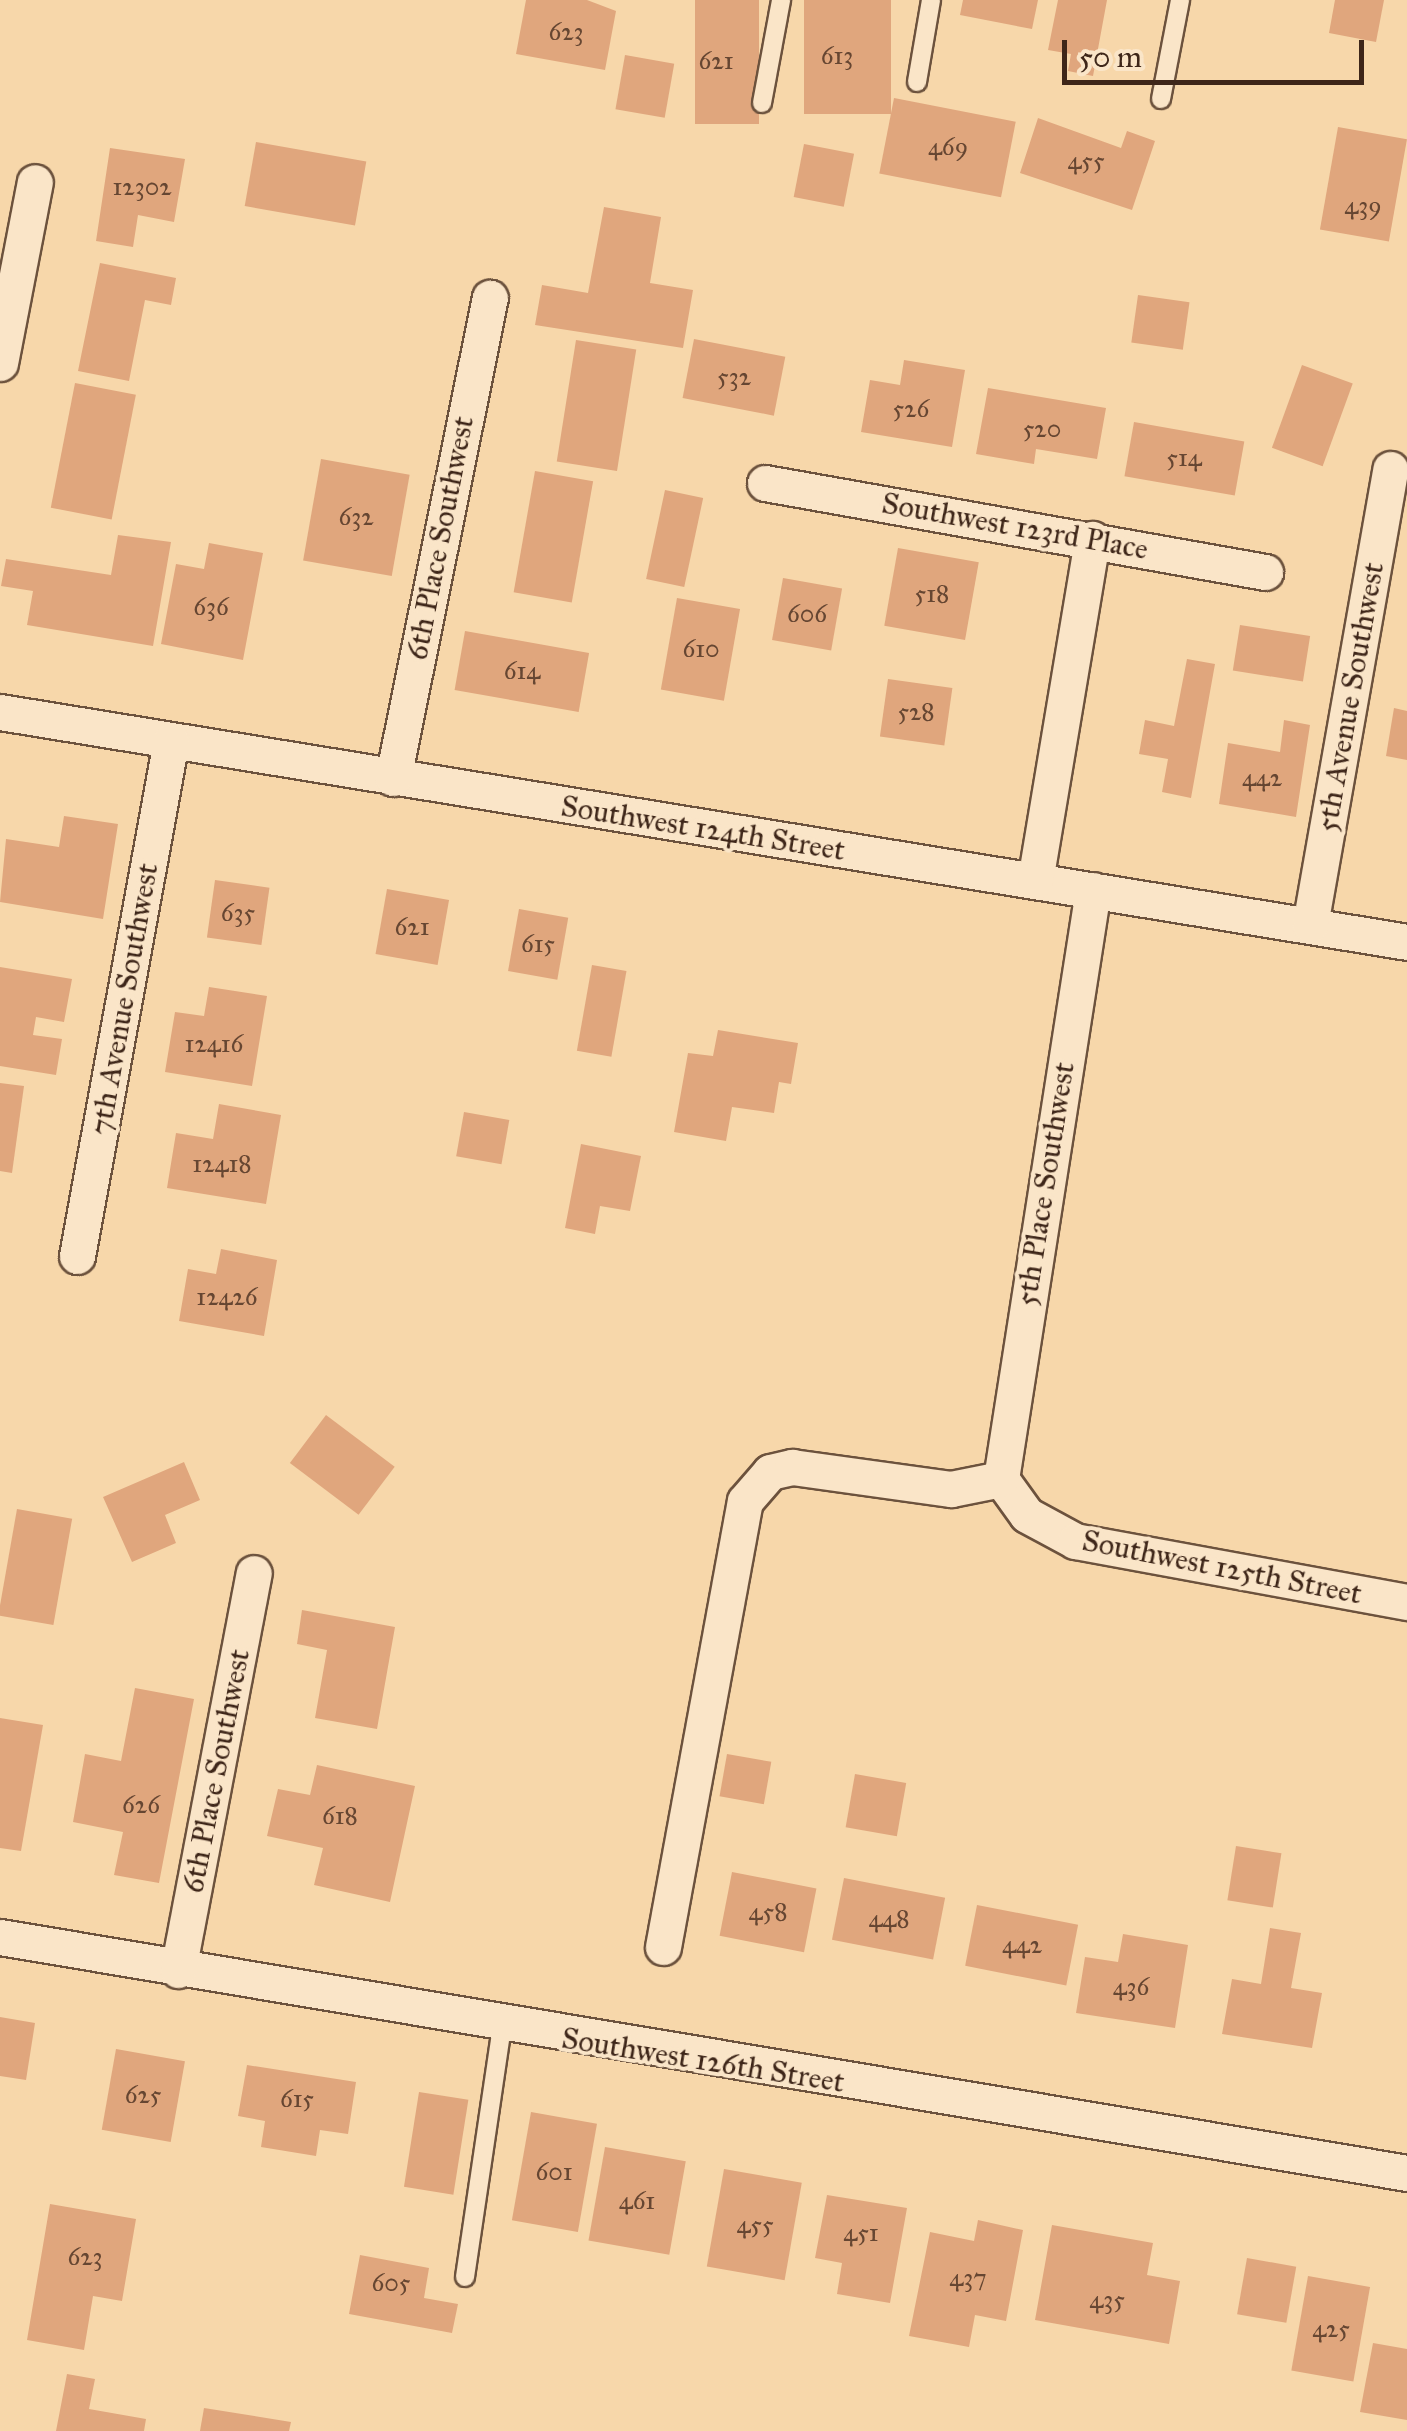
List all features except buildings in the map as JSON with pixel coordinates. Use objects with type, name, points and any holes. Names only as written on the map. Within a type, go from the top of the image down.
[{"type":"street","points":[[0,363],[35,182]]},
{"type":"street","name":"6th Place Southwest","points":[[393,778],[490,298]]},
{"type":"street","name":"5th Avenue Southwest","points":[[1310,924],[1390,469]]},
{"type":"street","name":"Southwest 123rd Place","points":[[766,482],[1265,572]]},
{"type":"street","points":[[1034,881],[1092,539]]},
{"type":"street","name":"Southwest 124th Street","points":[[0,712],[1407,942]]},
{"type":"street","name":"7th Avenue Southwest","points":[[77,1256],[171,741]]},
{"type":"street","name":"5th Place Southwest","points":[[1000,1479],[1093,890]]},
{"type":"street","points":[[663,1947],[745,1501],[770,1472],[792,1467],[950,1489],[1000,1479]]},
{"type":"street","name":"Southwest 125th Street","points":[[1000,1479],[1026,1516],[1075,1541],[1407,1602]]},
{"type":"street","name":"6th Place Southwest","points":[[178,1970],[254,1572]]},
{"type":"street","name":"Southwest 126th Street","points":[[0,1937],[502,2026],[1407,2173]]},
{"type":"lane","points":[[762,103],[781,0]]},
{"type":"lane","points":[[917,82],[931,0]]},
{"type":"lane","points":[[1161,99],[1180,0]]},
{"type":"lane","points":[[465,2277],[502,2026]]}]
